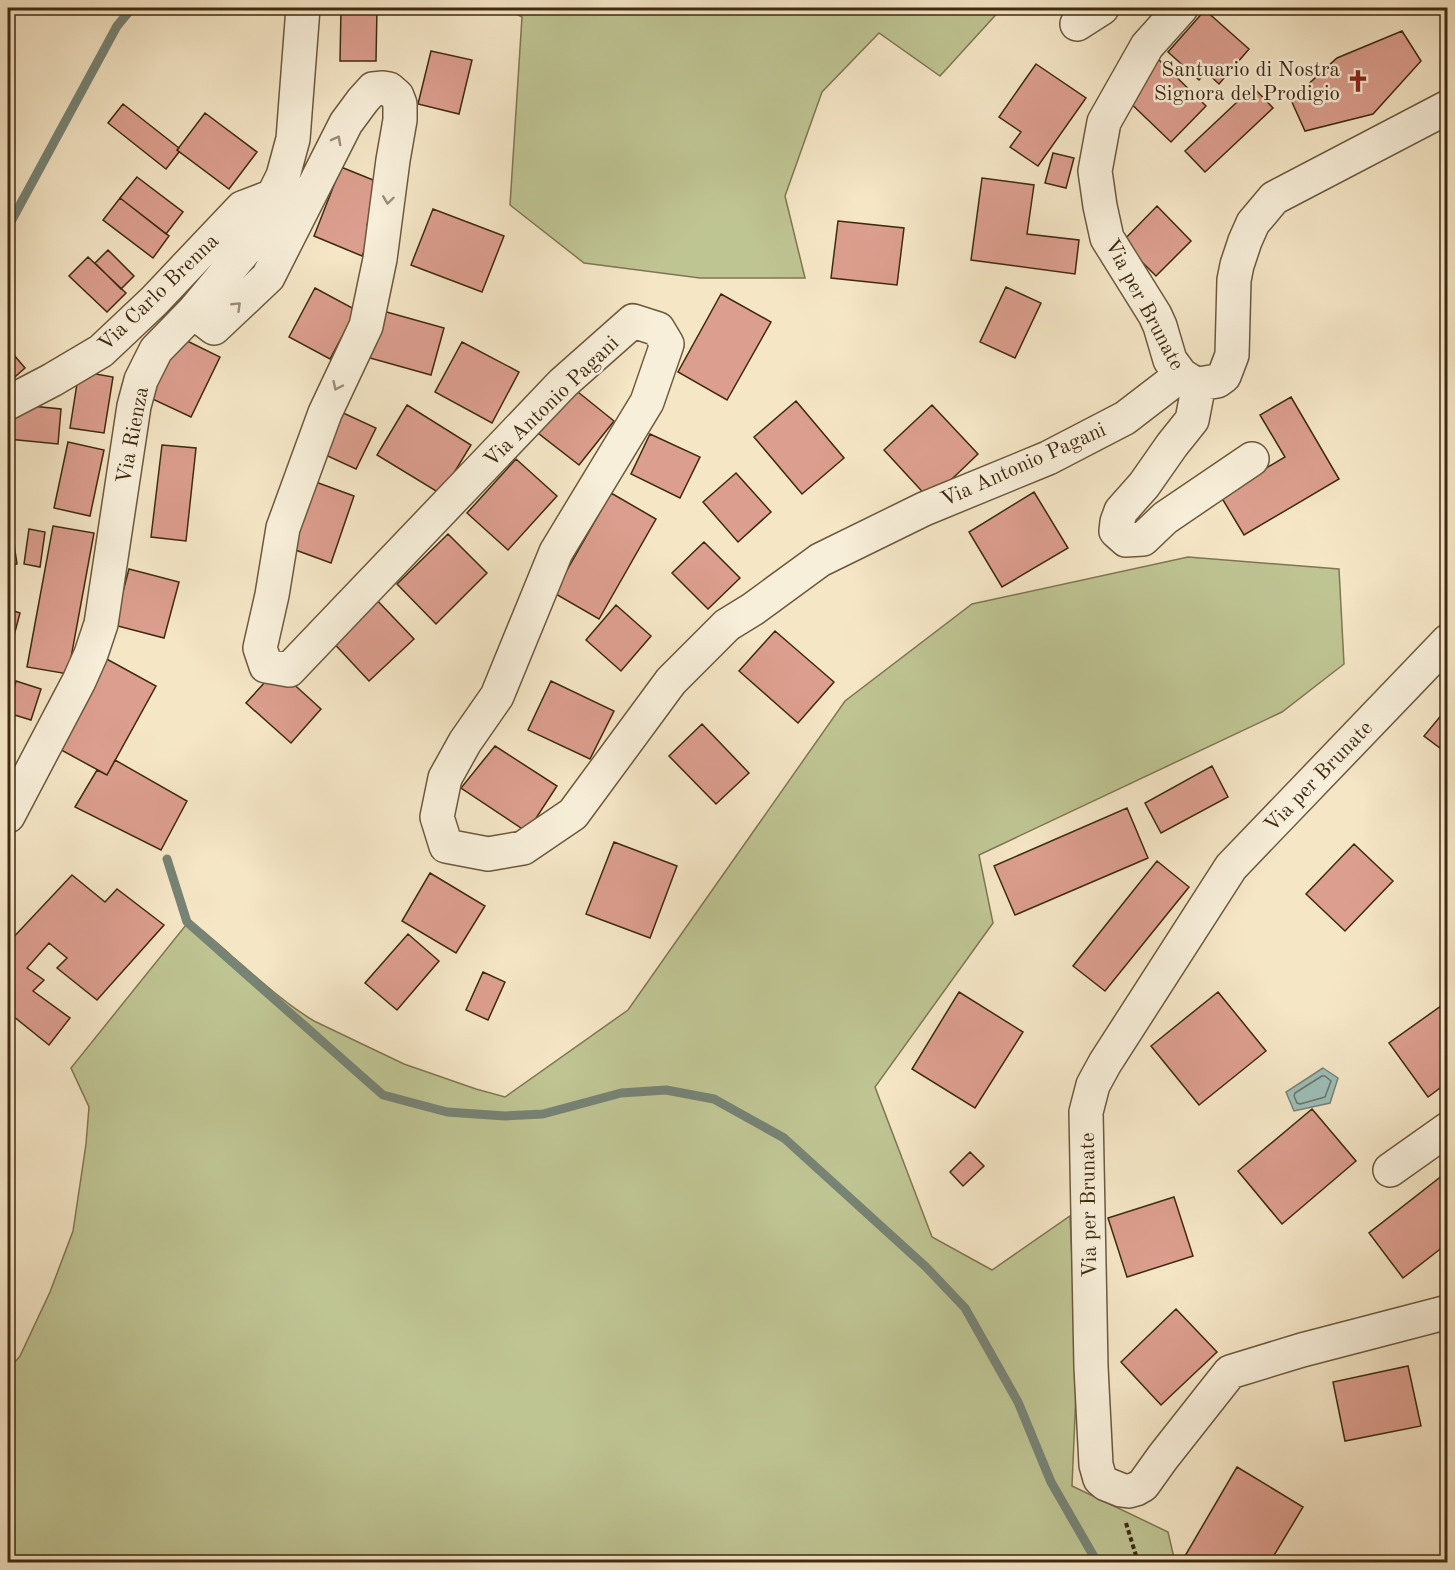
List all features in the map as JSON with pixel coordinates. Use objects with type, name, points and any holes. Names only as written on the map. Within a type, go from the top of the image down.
[{"type":"street","name":"Via Rienza","points":[[8,816],[79,681],[101,624],[134,406],[141,380],[156,350],[193,312],[267,224],[273,196],[283,176],[293,139],[303,8]]},
{"type":"street","name":"Via per Brunate","points":[[1181,8],[1147,46],[1104,122],[1095,171],[1107,238],[1161,326],[1170,360],[1190,379],[1217,381],[1224,376],[1232,355],[1234,279],[1237,265],[1253,223],[1274,198],[1448,107]]},
{"type":"street","name":"Via Antonio Pagani","points":[[193,312],[213,328],[268,277],[346,123],[373,89],[389,89],[397,96],[400,120],[380,259],[366,326],[325,412],[283,528],[272,595],[260,648],[266,666],[290,670],[563,383],[633,321],[658,328],[667,344],[647,402],[556,552],[497,696],[465,742],[445,778],[437,817],[446,846],[488,854],[523,848],[573,814],[671,681],[727,625],[820,560],[924,509],[1048,458],[1125,418],[1190,379]]},
{"type":"street","name":"Via Carlo Brenna","points":[[8,403],[101,351],[154,301],[242,208],[273,196]]},
{"type":"street","points":[[1190,379],[1192,420],[1144,485],[1121,511],[1116,531],[1126,540],[1143,539],[1165,518],[1252,459]]},
{"type":"street","points":[[641,757],[698,684],[759,620],[753,609]]},
{"type":"street","name":"Via per Brunate","points":[[1448,641],[1232,867],[1132,1020],[1093,1085],[1086,1112],[1091,1367],[1096,1465],[1100,1479],[1121,1490],[1129,1491],[1143,1485],[1163,1456],[1230,1372],[1302,1350],[1448,1312]]},
{"type":"street","points":[[1390,1170],[1448,1129]]},
{"type":"green space","points":[[505,8],[1002,8],[940,76],[879,33],[822,92],[785,196],[805,278],[700,278],[584,263],[510,205],[522,17]]},
{"type":"green space","points":[[1188,557],[1339,569],[1344,664],[1282,712],[979,855],[993,923],[875,1087],[932,1237],[992,1270],[1070,1216],[1077,1370],[1072,1486],[1168,1532],[1175,1562],[8,1562],[8,1370],[20,1356],[50,1292],[73,1231],[86,1144],[89,1107],[71,1068],[190,920],[272,991],[314,1021],[404,1064],[505,1097],[628,1010],[845,701],[972,604]]},
{"type":"water","points":[[1323,1068],[1338,1078],[1330,1103],[1294,1111],[1286,1092]]},
{"type":"building","points":[[341,8],[377,8],[376,61],[340,61]]},
{"type":"building","points":[[1205,10],[1249,49],[1219,84],[1206,72],[1199,80],[1168,52]]},
{"type":"building","name":"Santuario di Nostra Signora del Prodigio","points":[[1402,31],[1421,61],[1373,114],[1305,131],[1291,100],[1337,58]]},
{"type":"building","points":[[431,51],[472,60],[459,114],[418,104]]},
{"type":"building","points":[[1158,59],[1206,106],[1171,142],[1122,95]]},
{"type":"building","points":[[1036,64],[1086,98],[1038,166],[1010,147],[1021,132],[999,117]]},
{"type":"building","points":[[1253,87],[1273,108],[1205,172],[1185,151]]},
{"type":"building","points":[[123,104],[179,148],[177,150],[179,152],[166,169],[108,123]]},
{"type":"building","points":[[205,113],[257,152],[229,189],[177,150]]},
{"type":"building","points":[[1053,153],[1074,158],[1066,188],[1045,183]]},
{"type":"building","points":[[341,167],[378,182],[370,204],[375,206],[367,225],[374,227],[362,256],[314,236]]},
{"type":"building","points":[[137,177],[183,212],[166,234],[120,198]]},
{"type":"building","points":[[982,178],[1034,185],[1027,234],[1079,240],[1075,274],[971,260]]},
{"type":"building","points":[[120,198],[169,236],[153,258],[103,220]]},
{"type":"building","points":[[1157,206],[1191,241],[1156,276],[1122,242]]},
{"type":"building","points":[[433,209],[504,236],[482,292],[411,265]]},
{"type":"building","points":[[838,221],[904,228],[897,285],[831,278]]},
{"type":"building","points":[[108,250],[134,276],[121,289],[95,263]]},
{"type":"building","points":[[88,257],[126,293],[107,312],[69,276]]},
{"type":"building","points":[[1006,287],[1041,303],[1015,358],[980,342]]},
{"type":"building","points":[[315,288],[356,310],[330,359],[289,337]]},
{"type":"building","points":[[721,294],[771,322],[727,400],[678,372]]},
{"type":"building","points":[[383,311],[444,328],[431,375],[370,358]]},
{"type":"building","points":[[175,335],[220,357],[191,417],[146,396]]},
{"type":"building","points":[[462,342],[519,372],[492,423],[435,392]]},
{"type":"building","points":[[8,348],[25,368],[8,383]]},
{"type":"building","points":[[79,371],[113,377],[104,433],[70,428]]},
{"type":"building","points":[[573,388],[614,421],[579,465],[538,433]]},
{"type":"building","points":[[1291,397],[1339,479],[1244,535],[1220,495],[1285,457],[1260,415]]},
{"type":"building","points":[[796,401],[844,458],[802,494],[754,437]]},
{"type":"building","points":[[11,404],[61,409],[58,444],[8,439]]},
{"type":"building","points":[[407,405],[471,445],[441,494],[377,455]]},
{"type":"building","points":[[932,405],[978,454],[930,500],[884,450]]},
{"type":"building","points":[[341,412],[376,428],[356,469],[321,453]]},
{"type":"building","points":[[650,434],[700,457],[680,498],[631,474]]},
{"type":"building","points":[[68,442],[104,450],[90,516],[54,508]]},
{"type":"building","points":[[162,445],[196,448],[186,541],[151,537]]},
{"type":"building","points":[[516,459],[557,496],[508,550],[467,513]]},
{"type":"building","points":[[736,473],[771,512],[738,542],[703,502]]},
{"type":"building","points":[[313,481],[354,496],[331,563],[290,548]]},
{"type":"building","points":[[1034,492],[1068,548],[1002,587],[969,532]]},
{"type":"building","points":[[611,493],[656,519],[599,619],[554,593]]},
{"type":"building","points":[[8,505],[17,564],[8,566]]},
{"type":"building","points":[[53,526],[94,533],[68,674],[27,667]]},
{"type":"building","points":[[29,529],[45,532],[40,567],[24,564]]},
{"type":"building","points":[[448,534],[487,573],[436,624],[397,584]]},
{"type":"building","points":[[704,542],[740,578],[708,609],[672,573]]},
{"type":"building","points":[[129,569],[179,582],[164,638],[114,625]]},
{"type":"building","points":[[372,595],[414,639],[369,681],[328,637]]},
{"type":"building","points":[[616,605],[651,636],[621,671],[586,640]]},
{"type":"building","points":[[8,609],[20,613],[8,658]]},
{"type":"building","points":[[775,631],[834,682],[798,723],[739,671]]},
{"type":"building","points":[[103,657],[156,686],[107,775],[54,746]]},
{"type":"building","points":[[277,669],[321,709],[291,743],[246,703]]},
{"type":"building","points":[[16,681],[41,689],[31,720],[8,713]]},
{"type":"building","points":[[551,681],[614,711],[590,759],[528,730]]},
{"type":"building","points":[[1448,707],[1448,754],[1424,736]]},
{"type":"building","points":[[702,724],[749,773],[716,804],[669,756]]},
{"type":"building","points":[[495,746],[557,786],[527,832],[461,788]]},
{"type":"building","points":[[115,760],[187,801],[161,850],[75,807],[97,770],[107,775]]},
{"type":"building","points":[[1212,766],[1228,797],[1161,833],[1145,803]]},
{"type":"building","points":[[1127,808],[1148,858],[1015,915],[994,866]]},
{"type":"building","points":[[614,842],[677,866],[650,938],[586,914]]},
{"type":"building","points":[[1354,844],[1393,881],[1345,931],[1306,894]]},
{"type":"building","points":[[1157,861],[1189,887],[1105,991],[1073,966]]},
{"type":"building","points":[[430,873],[485,906],[456,953],[402,921]]},
{"type":"building","points":[[72,875],[105,902],[117,889],[164,925],[97,1000],[57,968],[67,958],[49,943],[27,968],[44,980],[33,991],[70,1018],[49,1045],[8,1012],[8,943]]},
{"type":"building","points":[[408,934],[439,961],[397,1010],[365,983]]},
{"type":"building","points":[[483,972],[505,982],[488,1020],[466,1010]]},
{"type":"building","points":[[959,992],[1023,1032],[975,1108],[912,1069]]},
{"type":"building","points":[[1218,992],[1266,1051],[1199,1105],[1151,1046]]},
{"type":"building","points":[[1448,1001],[1448,1082],[1428,1097],[1389,1043]]},
{"type":"building","points":[[1312,1109],[1356,1161],[1282,1224],[1238,1171]]},
{"type":"building","points":[[970,1152],[984,1166],[963,1186],[950,1172]]},
{"type":"building","points":[[1448,1171],[1448,1243],[1403,1278],[1369,1233]]},
{"type":"building","points":[[1174,1197],[1193,1256],[1127,1277],[1108,1218]]},
{"type":"building","points":[[1176,1309],[1217,1352],[1161,1405],[1121,1362]]},
{"type":"building","points":[[1408,1366],[1421,1426],[1345,1441],[1333,1382]]},
{"type":"building","points":[[1237,1467],[1303,1507],[1270,1562],[1182,1561]]},
{"type":"waterway","points":[[8,227],[117,26],[132,8]]},
{"type":"waterway","points":[[167,859],[187,922],[383,1095],[447,1112],[505,1116],[543,1114],[621,1093],[666,1090],[714,1099],[784,1138],[926,1267],[965,1308],[1018,1402],[1051,1482],[1097,1562]]},
{"type":"place","name":"Santuario di Nostra Signora del Prodigio","points":[[1358,81]]}]
